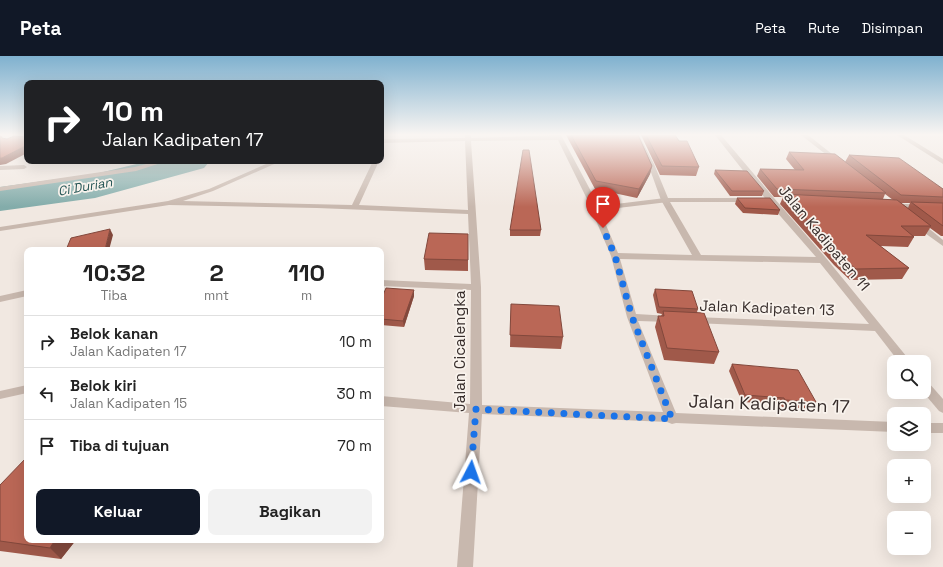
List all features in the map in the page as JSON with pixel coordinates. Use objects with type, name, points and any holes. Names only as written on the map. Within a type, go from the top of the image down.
[{"type":"street","name":"Jalan Cicalengka","points":[[465,567],[476,409],[476,287],[469,159]]},
{"type":"street","points":[[570,159],[597,214],[615,256],[632,317],[672,419]]},
{"type":"street","points":[[648,159],[665,200],[698,258]]},
{"type":"street","name":"Jalan Kadipaten 11","points":[[736,159],[767,200],[823,260],[899,355]]},
{"type":"street","points":[[834,159],[846,168]]},
{"type":"street","points":[[0,189],[136,169],[154,164]]},
{"type":"street","points":[[0,229],[169,203],[211,190],[271,164]]},
{"type":"street","points":[[354,207],[375,164]]},
{"type":"street","points":[[0,168],[24,167]]},
{"type":"street","points":[[597,214],[616,206],[665,200],[767,200]]},
{"type":"street","points":[[169,203],[354,207],[473,212]]},
{"type":"street","points":[[879,205],[892,203],[943,208]]},
{"type":"street","points":[[892,203],[943,244]]},
{"type":"street","points":[[615,256],[823,260]]},
{"type":"street","points":[[384,283],[476,287]]},
{"type":"street","points":[[0,299],[24,294]]},
{"type":"street","name":"Jalan Kadipaten 13","points":[[632,317],[876,328]]},
{"type":"street","points":[[0,395],[24,389]]},
{"type":"street","points":[[931,394],[943,408]]},
{"type":"street","name":"Jalan Kadipaten 17","points":[[384,401],[476,409],[672,419],[887,427]]},
{"type":"street","points":[[931,428],[943,428]]},
{"type":"building","points":[[522,159],[530,159],[541,230],[510,230]]},
{"type":"building","points":[[584,159],[649,159],[652,166],[639,189],[596,181]]},
{"type":"building","points":[[658,159],[695,159],[699,167],[662,166]]},
{"type":"building","points":[[795,159],[841,159],[886,193],[777,189],[760,169],[804,170]]},
{"type":"building","points":[[854,159],[900,159],[943,189],[943,197],[901,195]]},
{"type":"building","points":[[715,170],[747,171],[764,191],[732,191]]},
{"type":"building","points":[[784,194],[897,200],[931,226],[901,226],[914,237],[866,235],[909,268],[856,269],[839,255]]},
{"type":"building","points":[[737,198],[770,198],[780,210],[745,208]]},
{"type":"building","points":[[911,202],[943,203],[943,226]]},
{"type":"building","points":[[110,229],[106,247],[67,247],[71,238]]},
{"type":"building","points":[[429,233],[468,234],[468,260],[424,259]]},
{"type":"building","points":[[386,288],[414,290],[403,321],[384,319],[384,293]]},
{"type":"building","points":[[655,289],[692,291],[698,309],[659,307]]},
{"type":"building","points":[[511,304],[559,306],[563,337],[510,335]]},
{"type":"building","points":[[663,311],[704,313],[719,352],[667,348],[658,316],[664,316]]},
{"type":"building","points":[[732,364],[798,370],[816,402],[745,395]]},
{"type":"building","points":[[24,460],[24,543],[53,543],[50,548],[0,541],[0,485]]},
{"type":"waterway","name":"Ci Durian","points":[[0,199],[95,186],[180,164]]},
{"type":"route","points":[[471,472],[476,409],[672,419],[632,317],[615,256],[603,228]]}]
